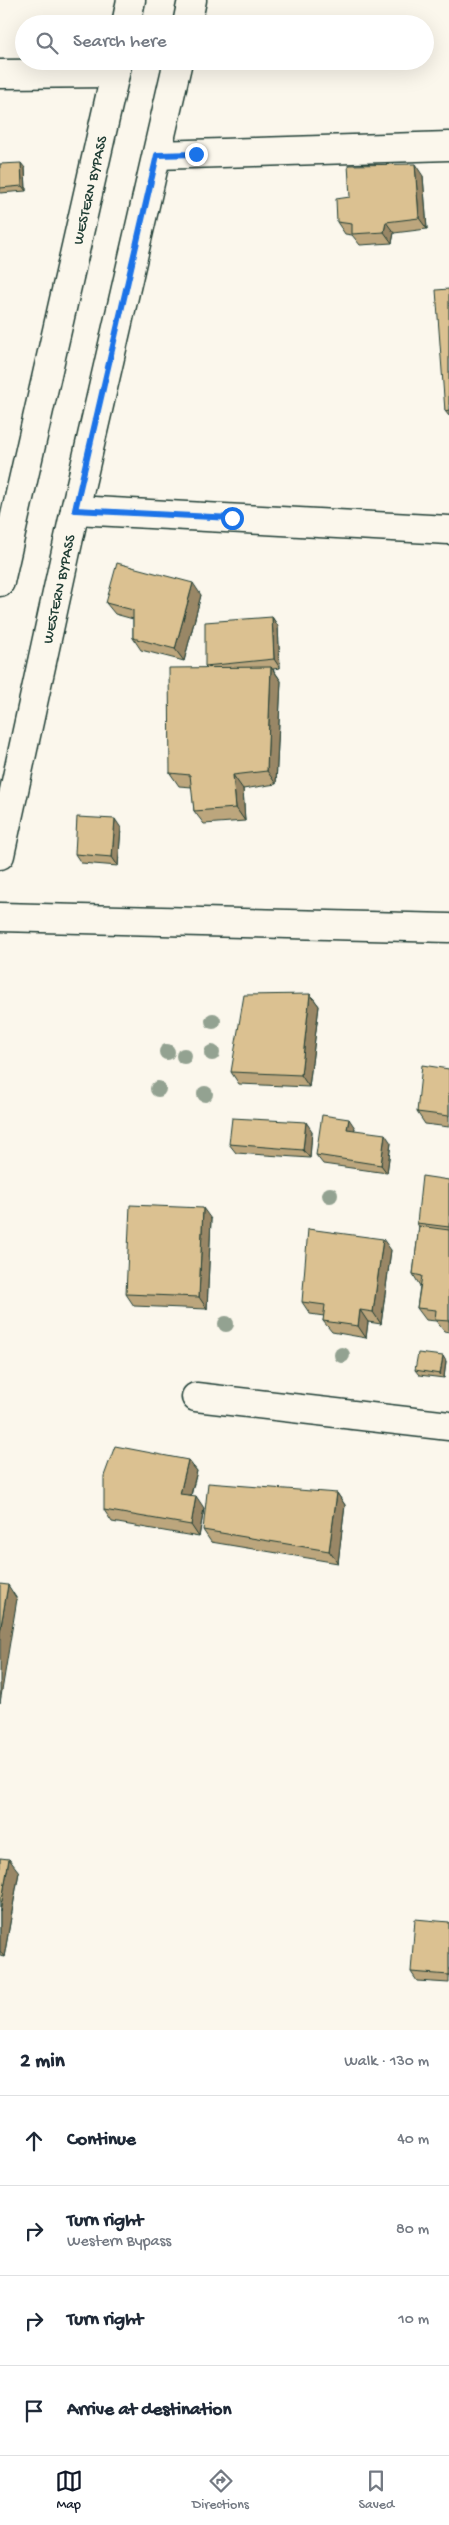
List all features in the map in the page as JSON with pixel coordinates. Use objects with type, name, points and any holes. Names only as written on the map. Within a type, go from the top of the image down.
[{"type":"street","points":[[128,15],[131,0]]},
{"type":"street","points":[[189,15],[192,0]]},
{"type":"street","points":[[0,74],[66,70]]},
{"type":"street","name":"WESTERN BYPASS","points":[[0,582],[7,523],[115,70]]},
{"type":"street","name":"WESTERN BYPASS","points":[[0,855],[75,510],[176,70]]},
{"type":"street","points":[[157,155],[449,146]]},
{"type":"street","points":[[75,510],[449,530]]},
{"type":"street","points":[[0,917],[449,928]]},
{"type":"street","points":[[196,1397],[449,1426]]},
{"type":"building","points":[[21,163],[22,186],[0,188],[0,164]]},
{"type":"building","points":[[415,164],[419,218],[386,222],[384,232],[352,234],[352,224],[337,222],[336,199],[350,197],[348,165]]},
{"type":"building","points":[[449,289],[449,410],[445,411],[436,290]]},
{"type":"building","points":[[117,563],[193,583],[175,649],[133,638],[133,610],[106,603]]},
{"type":"building","points":[[272,617],[274,659],[205,666],[205,622]]},
{"type":"building","points":[[271,667],[267,771],[233,775],[236,808],[194,811],[190,775],[170,773],[169,668]]},
{"type":"building","points":[[77,817],[115,819],[112,857],[75,854]]},
{"type":"building","points":[[310,994],[301,1075],[231,1072],[244,995]]},
{"type":"building","points":[[422,1065],[449,1069],[449,1116],[417,1112]]},
{"type":"building","points":[[322,1115],[349,1119],[347,1129],[385,1134],[381,1165],[316,1155]]},
{"type":"building","points":[[232,1118],[306,1122],[303,1150],[229,1144]]},
{"type":"building","points":[[422,1176],[449,1180],[449,1227],[417,1223]]},
{"type":"building","points":[[130,1205],[203,1208],[199,1297],[126,1294]]},
{"type":"building","points":[[419,1226],[449,1230],[449,1321],[435,1320],[436,1310],[417,1308],[422,1276],[413,1274]]},
{"type":"building","points":[[308,1229],[383,1239],[373,1312],[360,1310],[358,1326],[323,1321],[325,1305],[302,1302]]},
{"type":"building","points":[[418,1353],[443,1356],[440,1374],[415,1370]]},
{"type":"building","points":[[115,1446],[188,1460],[180,1494],[196,1496],[191,1525],[104,1510],[104,1476]]},
{"type":"building","points":[[208,1483],[337,1493],[329,1551],[203,1530]]},
{"type":"building","points":[[0,1584],[8,1585],[0,1632]]},
{"type":"building","points":[[0,1858],[9,1859],[0,1912]]},
{"type":"building","points":[[415,1919],[449,1922],[449,1975],[411,1972]]},
{"type":"route","points":[[196,154],[157,155],[75,510],[232,518]]}]
